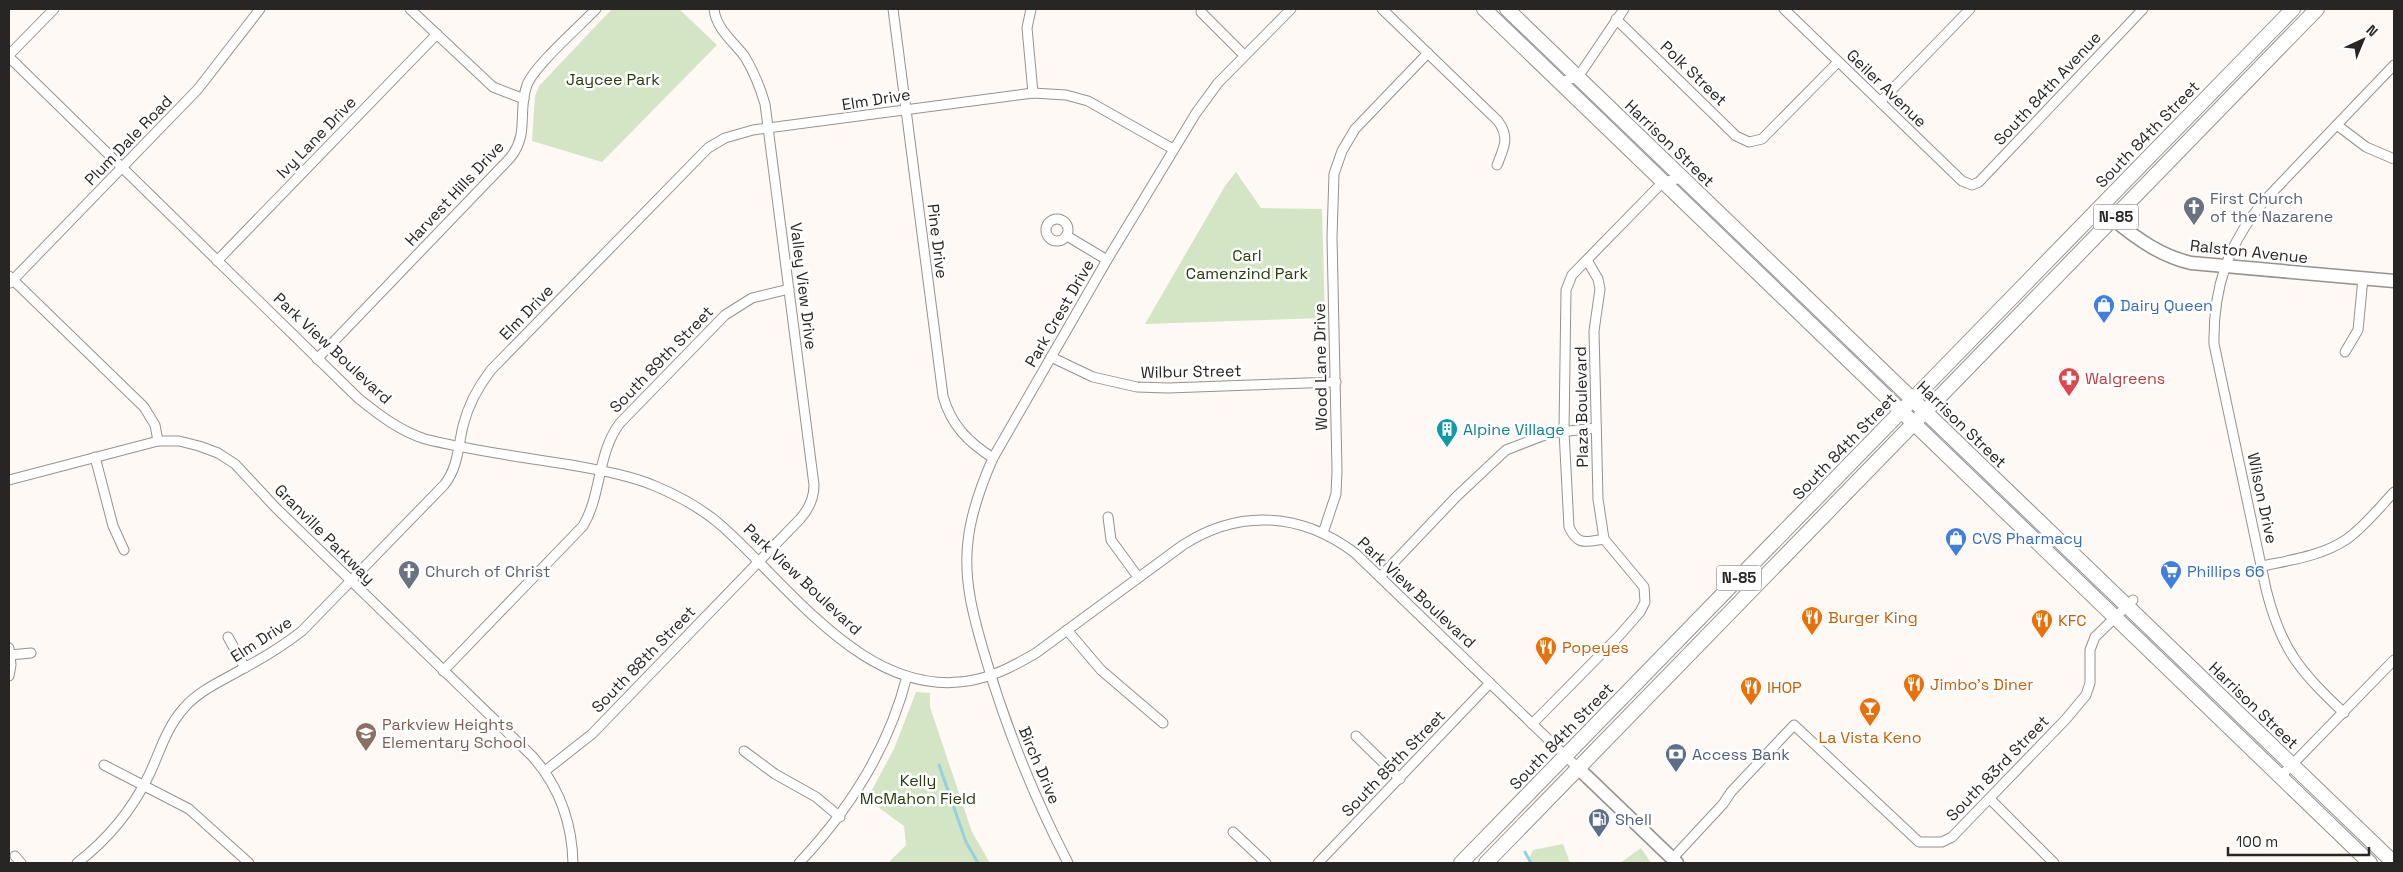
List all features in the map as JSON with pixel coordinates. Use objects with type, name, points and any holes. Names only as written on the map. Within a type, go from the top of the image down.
[{"type":"main road","name":"Harrison Street","points":[[1484,9],[2370,863]]},
{"type":"main road","name":"Harrison Street","points":[[1507,9],[1912,401],[2130,603],[2292,765],[2394,863]]},
{"type":"main road","name":"South 84th Street","points":[[1461,863],[2292,9]]},
{"type":"main road","name":"N-85","points":[[1486,863],[2317,9]]},
{"type":"main road","points":[[2113,219],[2113,208],[2116,202],[2158,157],[2172,133]]},
{"type":"street","points":[[9,56],[54,9]]},
{"type":"street","name":"Plum Dale Road","points":[[10,280],[198,89],[260,9]]},
{"type":"street","points":[[410,9],[493,87],[524,99]]},
{"type":"street","name":"Valley View Drive","points":[[714,9],[720,25],[743,55],[756,77],[765,104],[814,490],[811,502],[804,514],[759,561]]},
{"type":"street","name":"Pine Drive","points":[[893,9],[942,396],[950,416],[961,432],[993,458]]},
{"type":"street","points":[[1031,9],[1027,28],[1033,93]]},
{"type":"street","name":"Park Crest Drive","points":[[991,675],[972,612],[967,573],[970,533],[977,502],[993,458],[1173,149],[1218,83],[1291,9]]},
{"type":"street","points":[[1382,9],[1501,126],[1506,140],[1497,165]]},
{"type":"street","points":[[1560,82],[1578,77],[1624,9]]},
{"type":"street","name":"Geiler Avenue","points":[[1784,9],[1794,12],[1838,62],[1962,181],[1972,185]]},
{"type":"street","points":[[1880,102],[1970,9]]},
{"type":"street","name":"South 84th Avenue","points":[[1972,185],[1979,182],[2143,9]]},
{"type":"street","name":"Harvest Hills Drive","points":[[318,358],[510,158],[521,138],[526,87],[534,74],[592,10]]},
{"type":"street","points":[[1201,12],[1244,55]]},
{"type":"street","name":"Polk Street","points":[[1616,19],[1736,136],[1744,141],[1754,142],[1762,139],[1838,62]]},
{"type":"street","name":"Ivy Lane Drive","points":[[217,261],[437,34]]},
{"type":"street","name":"Wood Lane Drive","points":[[1323,532],[1336,494],[1336,382],[1332,238],[1333,188],[1336,167],[1355,129],[1428,53]]},
{"type":"street","name":"Park View Boulevard","points":[[9,56],[358,398],[396,426],[425,439],[601,471],[654,486],[693,505],[722,526],[838,638],[873,661],[906,676],[930,682],[975,680],[1021,662],[1190,540],[1224,525],[1246,520],[1275,520],[1305,526],[1323,532],[1355,553],[1675,861]]},
{"type":"street","name":"Wilson Drive","points":[[2344,713],[2305,675],[2283,642],[2272,612],[2214,344],[2217,296],[2225,267],[2233,248],[2256,211],[2394,66]]},
{"type":"street","name":"Elm Drive","points":[[77,863],[102,841],[128,810],[144,785],[170,727],[183,708],[199,694],[282,647],[302,631],[448,480],[454,470],[463,425],[472,399],[491,370],[708,148],[725,138],[769,128],[1033,93],[1066,95],[1088,101],[1173,149]]},
{"type":"street","points":[[2337,125],[2366,147],[2394,159]]},
{"type":"street","points":[[1532,724],[1619,636],[1640,612],[1645,602],[1644,587],[1604,539],[1584,542],[1574,538],[1569,527],[1564,431],[1566,290],[1572,275],[1663,182],[1682,178]]},
{"type":"street","name":"Ralston Avenue","points":[[2113,219],[2142,242],[2177,259],[2225,267],[2394,281]]},
{"type":"street","points":[[1067,236],[1107,260]]},
{"type":"street","name":"Plaza Boulevard","points":[[1587,260],[1598,279],[1600,289],[1594,331],[1598,499],[1604,539]]},
{"type":"street","points":[[2346,352],[2358,330],[2364,278]]},
{"type":"street","points":[[10,280],[144,406],[155,425],[158,441]]},
{"type":"street","name":"South 89th Street","points":[[443,671],[578,533],[594,504],[608,443],[620,423],[719,320],[758,295],[789,290]]},
{"type":"street","name":"Wilbur Street","points":[[1051,357],[1093,377],[1137,387],[1176,388],[1336,382]]},
{"type":"street","points":[[1380,577],[1456,497],[1506,450],[1550,433],[1596,428]]},
{"type":"street","name":"Granville Parkway","points":[[9,480],[158,441],[179,441],[199,446],[218,453],[235,464],[276,508],[525,748],[545,771],[566,814],[573,863]]},
{"type":"street","points":[[95,457],[113,526],[124,550]]},
{"type":"street","points":[[2262,566],[2314,555],[2331,548],[2359,528],[2394,492]]},
{"type":"street","points":[[1108,517],[1111,540],[1138,577]]},
{"type":"street","name":"South 88th Street","points":[[545,771],[592,734],[759,561]]},
{"type":"street","name":"South 83rd Street","points":[[1675,861],[1731,792],[1794,725],[1920,842],[1942,842],[1952,837],[1990,800],[2086,695],[2090,683],[2091,646],[2095,637],[2130,603]]},
{"type":"street","points":[[1067,630],[1101,670],[1163,723]]},
{"type":"street","points":[[228,637],[245,668]]},
{"type":"street","points":[[9,676],[10,651],[31,653]]},
{"type":"street","points":[[2280,777],[2394,660]]},
{"type":"street","name":"Birch Drive","points":[[991,675],[1029,781],[1068,863]]},
{"type":"street","points":[[799,863],[840,817],[884,742],[906,676]]},
{"type":"street","name":"South 85th Street","points":[[1318,863],[1490,683]]},
{"type":"street","points":[[1356,736],[1400,779]]},
{"type":"street","points":[[744,751],[768,770],[816,798],[840,817]]},
{"type":"street","points":[[104,765],[190,810],[248,863]]},
{"type":"street","points":[[1990,800],[2054,863]]},
{"type":"street","points":[[1233,832],[1266,863]]},
{"type":"green space","name":"Jaycee Park","points":[[612,9],[679,9],[717,45],[602,162],[532,141],[535,96],[539,86]]},
{"type":"green space","name":"Carl Camenzind Park","points":[[1236,172],[1261,208],[1322,209],[1325,318],[1145,324],[1225,186]]},
{"type":"green space","name":"Kelly McMahon Field","points":[[916,692],[930,693],[930,707],[972,832],[990,863],[888,863],[906,845],[904,826],[867,799],[894,749]]},
{"type":"green space","points":[[1563,844],[1570,863],[1527,863],[1533,850]]},
{"type":"green space","points":[[1641,848],[1651,863],[1620,863]]},
{"type":"waterway","points":[[939,765],[966,842],[978,863]]},
{"type":"waterway","points":[[1525,852],[1531,863]]},
{"type":"place","name":"First Church of the Nazarene","points":[[2194,226]]},
{"type":"place","name":"Dairy Queen","points":[[2104,324]]},
{"type":"place","name":"Walgreens","points":[[2069,397]]},
{"type":"place","name":"Alpine Village","points":[[1447,448]]},
{"type":"place","name":"CVS Pharmacy","points":[[1956,557]]},
{"type":"place","name":"Church of Christ","points":[[409,590]]},
{"type":"place","name":"Phillips 66","points":[[2171,590]]},
{"type":"place","name":"Burger King","points":[[1812,636]]},
{"type":"place","name":"KFC","points":[[2042,639]]},
{"type":"place","name":"Popeyes","points":[[1546,666]]},
{"type":"place","name":"Jimbo's Diner","points":[[1914,703]]},
{"type":"place","name":"IHOP","points":[[1751,706]]},
{"type":"place","name":"La Vista Keno","points":[[1870,727]]},
{"type":"place","name":"Parkview Heights Elementary School","points":[[366,752]]},
{"type":"place","name":"Access Bank","points":[[1676,773]]},
{"type":"place","name":"Shell","points":[[1599,838]]}]
